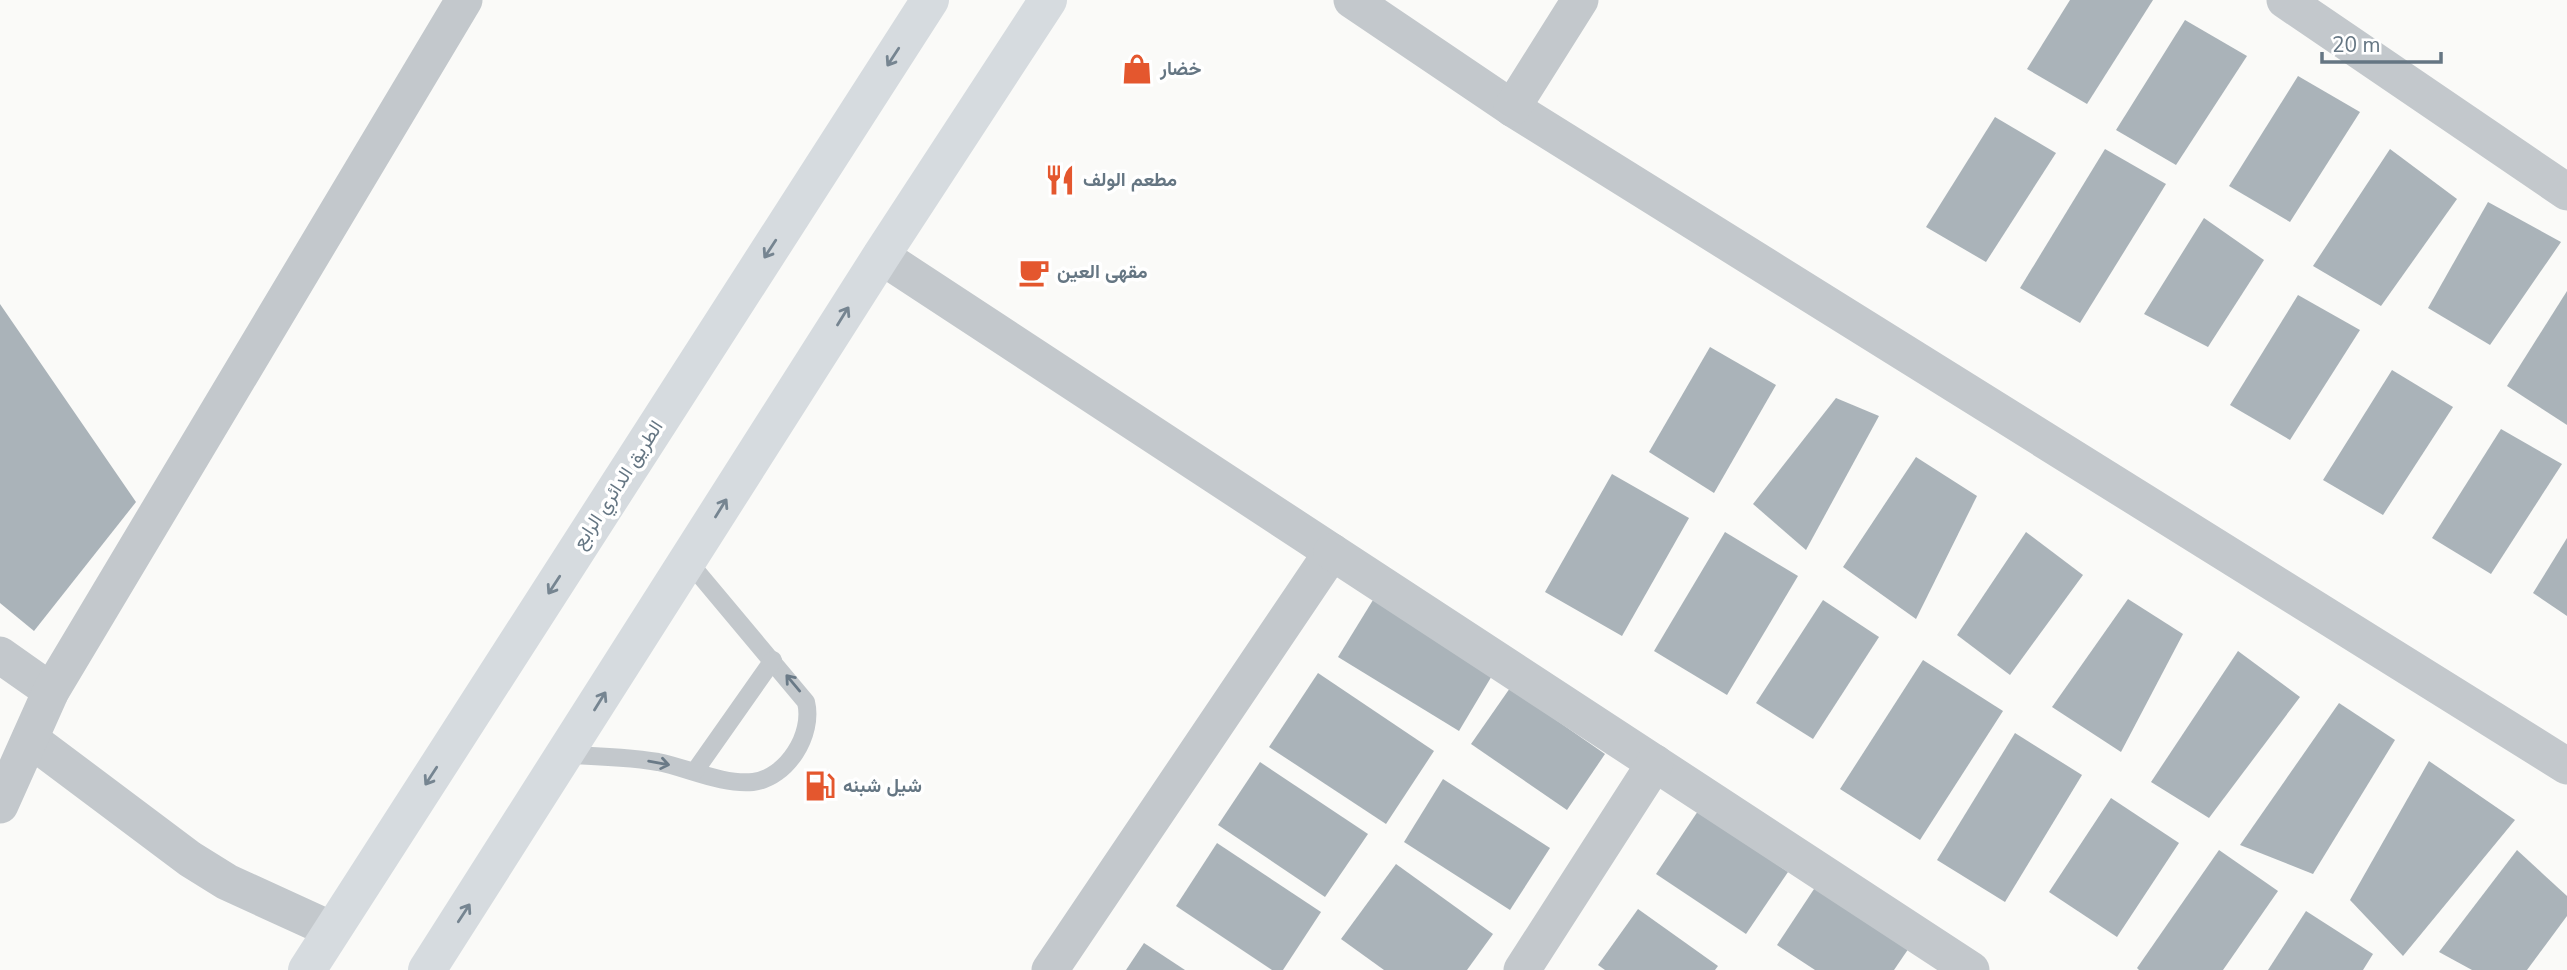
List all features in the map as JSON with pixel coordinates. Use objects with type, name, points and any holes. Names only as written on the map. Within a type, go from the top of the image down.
[{"type":"main road","name":"الطريق الدائري الرابع","points":[[307,970],[930,0]]},
{"type":"main road","points":[[427,970],[1040,5]]},
{"type":"street","points":[[0,805],[51,691],[464,0]]},
{"type":"street","points":[[1352,0],[1511,108],[2567,766]]},
{"type":"street","points":[[1511,108],[1580,0]]},
{"type":"street","points":[[2285,0],[2567,192]]},
{"type":"street","points":[[881,256],[1969,969]]},
{"type":"street","points":[[1050,970],[1332,552]]},
{"type":"street","points":[[0,655],[51,691]]},
{"type":"street","points":[[30,739],[190,859],[227,882],[332,930]]},
{"type":"street","points":[[1522,970],[1655,763]]},
{"type":"lane","points":[[566,755],[657,762],[737,782],[750,782],[776,773],[788,763],[809,726],[809,714],[800,692],[688,561]]},
{"type":"lane","points":[[695,771],[773,660]]},
{"type":"building","points":[[2070,0],[2153,0],[2087,104],[2027,69]]},
{"type":"building","points":[[2185,20],[2247,56],[2176,165],[2116,130]]},
{"type":"building","points":[[2298,76],[2360,112],[2290,222],[2229,186]]},
{"type":"building","points":[[1995,117],[2056,153],[1986,262],[1926,227]]},
{"type":"building","points":[[2105,149],[2166,184],[2080,323],[2020,288]]},
{"type":"building","points":[[2390,149],[2457,199],[2381,306],[2313,266]]},
{"type":"building","points":[[2488,202],[2561,242],[2490,345],[2428,308]]},
{"type":"building","points":[[2204,218],[2264,260],[2208,347],[2144,314]]},
{"type":"building","points":[[2567,291],[2567,425],[2507,386]]},
{"type":"building","points":[[2298,295],[2360,330],[2290,440],[2230,405]]},
{"type":"building","points":[[0,304],[136,502],[34,631],[0,603]]},
{"type":"building","points":[[1710,347],[1776,385],[1714,493],[1649,452]]},
{"type":"building","points":[[2392,370],[2453,407],[2383,515],[2323,480]]},
{"type":"building","points":[[1836,398],[1879,416],[1806,550],[1753,504]]},
{"type":"building","points":[[2501,429],[2562,464],[2491,574],[2432,538]]},
{"type":"building","points":[[1916,457],[1977,496],[1916,619],[1843,567]]},
{"type":"building","points":[[1612,474],[1689,518],[1622,636],[1545,592]]},
{"type":"building","points":[[1725,532],[1798,576],[1727,695],[1654,651]]},
{"type":"building","points":[[2026,532],[2083,575],[2010,675],[1957,635]]},
{"type":"building","points":[[2567,538],[2567,616],[2533,593]]},
{"type":"building","points":[[2128,599],[2183,634],[2121,752],[2052,707]]},
{"type":"building","points":[[1373,600],[1493,674],[1459,731],[1338,657]]},
{"type":"building","points":[[1823,600],[1879,637],[1813,739],[1756,703]]},
{"type":"building","points":[[2238,651],[2300,697],[2209,818],[2151,782]]},
{"type":"building","points":[[1923,660],[2003,711],[1920,840],[1840,789]]},
{"type":"building","points":[[1318,673],[1434,751],[1386,824],[1269,747]]},
{"type":"building","points":[[1510,688],[1605,754],[1567,810],[1471,744]]},
{"type":"building","points":[[2339,703],[2395,740],[2313,874],[2240,845]]},
{"type":"building","points":[[2015,733],[2082,775],[2005,902],[1937,860]]},
{"type":"building","points":[[2429,761],[2515,820],[2403,956],[2350,900]]},
{"type":"building","points":[[1260,762],[1368,834],[1325,897],[1218,825]]},
{"type":"building","points":[[1443,779],[1550,848],[1510,910],[1404,842]]},
{"type":"building","points":[[2111,798],[2179,843],[2117,937],[2049,892]]},
{"type":"building","points":[[1698,811],[1788,872],[1746,934],[1656,874]]},
{"type":"building","points":[[1217,843],[1321,912],[1283,970],[1272,970],[1176,906]]},
{"type":"building","points":[[2219,850],[2278,891],[2223,970],[2139,970],[2137,968]]},
{"type":"building","points":[[2517,850],[2567,896],[2567,916],[2527,970],[2472,970],[2439,952]]},
{"type":"building","points":[[1396,864],[1493,934],[1467,970],[1384,970],[1341,939]]},
{"type":"building","points":[[1818,883],[1911,945],[1894,970],[1815,970],[1777,945]]},
{"type":"building","points":[[1638,909],[1718,966],[1715,970],[1605,970],[1598,965]]},
{"type":"building","points":[[2306,911],[2373,954],[2363,970],[2268,970]]},
{"type":"building","points":[[1144,943],[1185,970],[1126,970]]},
{"type":"place","name":"خضار","points":[[1137,69]]},
{"type":"place","name":"مطعم الولف","points":[[1060,180]]},
{"type":"place","name":"مقهى العين","points":[[1034,272]]},
{"type":"place","name":"شيل شبنه","points":[[820,786]]}]
